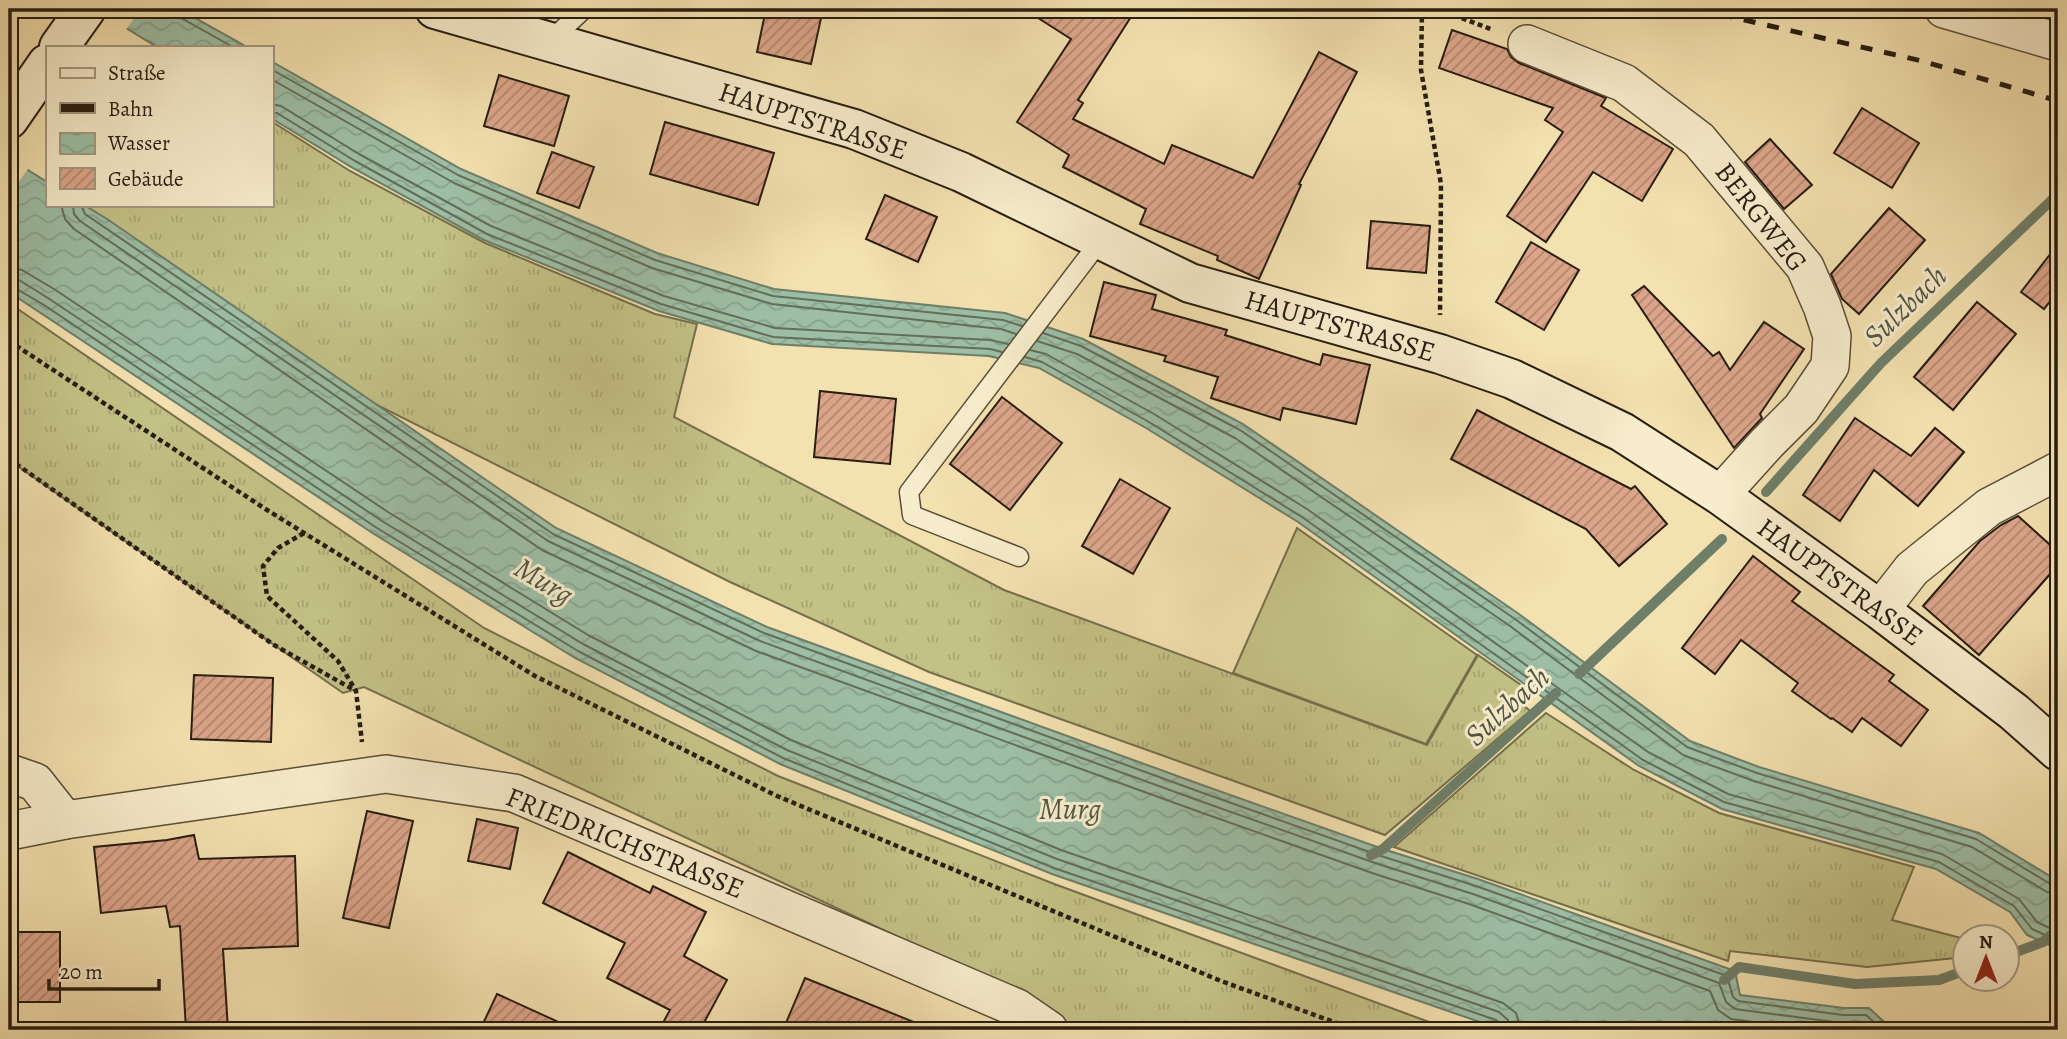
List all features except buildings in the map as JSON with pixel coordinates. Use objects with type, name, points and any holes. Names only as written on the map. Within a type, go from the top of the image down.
[{"type":"street","points":[[60,46],[86,9]]},
{"type":"street","name":"HAUPTSTRASSE","points":[[435,9],[854,129],[961,172],[1190,283],[1440,354],[1512,379],[1622,432],[1720,495],[1880,610],[2014,712],[2058,751]]},
{"type":"street","points":[[1944,9],[2058,41]]},
{"type":"street","name":"BERGWEG","points":[[1528,44],[1624,83],[1699,140],[1805,267],[1822,306],[1832,336],[1830,366],[1801,409],[1720,495]]},
{"type":"street","points":[[9,119],[46,65]]},
{"type":"street","points":[[1880,610],[1912,569],[1989,507],[2058,471]]},
{"type":"street","points":[[9,773],[35,782],[65,820]]},
{"type":"street","name":"FRIEDRICHSTRASSE","points":[[9,831],[65,820],[386,774],[514,793],[1017,1008],[1049,1030]]},
{"type":"lane","points":[[550,41],[584,9]]},
{"type":"lane","points":[[1019,557],[912,515],[909,492],[1100,241]]},
{"type":"path","points":[[1422,9],[1421,70],[1441,184],[1440,354]]},
{"type":"path","points":[[1438,9],[1528,44]]},
{"type":"path","points":[[9,341],[304,533],[536,676],[777,796],[1221,981],[1356,1030]]},
{"type":"path","points":[[9,459],[274,645],[356,691]]},
{"type":"path","points":[[304,533],[278,548],[263,566],[267,596],[338,661],[356,691],[366,778]]},
{"type":"green space","points":[[273,122],[350,171],[485,243],[655,314],[697,324],[674,417],[1004,590],[1427,745],[1478,655],[1534,694],[1520,702],[1530,711],[1385,835],[929,672],[730,582],[363,398],[85,206],[273,206]]},
{"type":"green space","points":[[9,303],[484,628],[778,776],[1057,885],[1451,1030],[1076,1030],[1029,998],[364,687],[343,693],[9,460]]},
{"type":"green space","points":[[1297,528],[1477,655],[1426,744],[1233,673]]},
{"type":"green space","points":[[1546,713],[1634,770],[1719,813],[1914,867],[1892,920],[1952,936],[1952,958],[1867,967],[1730,951],[1728,961],[1394,847]]},
{"type":"water","points":[[95,9],[179,9],[245,46],[155,46]]},
{"type":"water","points":[[273,62],[461,169],[657,253],[774,289],[1005,313],[1083,339],[1243,424],[1519,614],[1690,741],[1759,767],[1979,833],[2058,881],[2058,949],[2027,935],[2022,923],[2018,923],[2010,912],[1936,869],[1722,809],[1639,766],[1298,522],[1146,428],[1039,368],[989,356],[772,344],[659,311],[484,240],[351,167],[273,119]]},
{"type":"water","name":"Murg","points":[[9,158],[46,181],[46,206],[86,206],[107,219],[556,528],[767,627],[1205,786],[1383,849],[1478,879],[1735,971],[1740,995],[1844,1008],[1869,1008],[1893,1030],[1503,1030],[1052,874],[780,764],[575,658],[374,534],[9,292]]},
{"type":"pier","points":[[92,9],[141,9],[125,31]]},
{"type":"pier","points":[[9,155],[30,166],[9,196]]},
{"type":"waterway","name":"Sulzbach","points":[[1766,492],[1881,363],[2058,194]]},
{"type":"waterway","name":"Sulzbach","points":[[1579,674],[1722,539]]},
{"type":"waterway","name":"Sulzbach","points":[[1371,855],[1383,849],[1556,693]]},
{"type":"waterway","points":[[2022,950],[2043,942],[2058,929]]},
{"type":"waterway","points":[[1724,980],[1739,967],[1855,984],[1939,980],[1952,975]]},
{"type":"railway","points":[[1697,9],[1922,61],[2058,101]]}]
